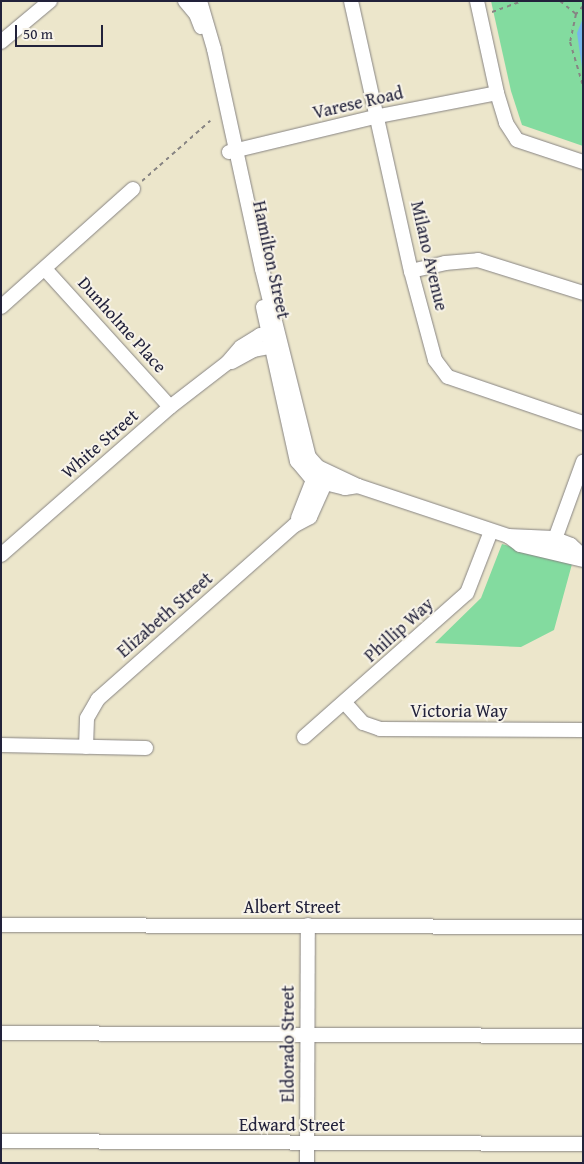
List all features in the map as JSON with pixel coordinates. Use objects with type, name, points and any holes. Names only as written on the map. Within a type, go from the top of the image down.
[{"type":"street","points":[[1,42],[50,1]]},
{"type":"street","name":"Hamilton Street","points":[[185,1],[196,14],[214,69]]},
{"type":"street","name":"Hamilton Street","points":[[200,1],[274,339],[293,452],[302,470],[324,477]]},
{"type":"street","name":"Milano Avenue","points":[[351,1],[379,116],[411,271],[435,360],[448,377],[583,423]]},
{"type":"street","points":[[477,1],[497,93],[506,123],[517,140],[583,162]]},
{"type":"street","name":"Varese Road","points":[[232,152],[379,116],[497,93]]},
{"type":"street","points":[[1,307],[133,189]]},
{"type":"street","points":[[411,271],[445,263],[478,260],[583,293]]},
{"type":"street","name":"Dunholme Place","points":[[45,269],[170,407]]},
{"type":"street","name":"White Street","points":[[1,556],[170,407],[227,363],[246,343],[274,339]]},
{"type":"street","points":[[557,545],[564,508],[570,500],[583,462]]},
{"type":"street","points":[[324,477],[345,488],[358,486],[508,536],[520,545],[557,545],[583,556]]},
{"type":"street","name":"Elizabeth Street","points":[[86,747],[87,718],[98,699],[295,525],[324,477]]},
{"type":"street","name":"Phillip Way","points":[[304,737],[345,703],[467,593],[491,531]]},
{"type":"street","points":[[557,545],[583,560]]},
{"type":"street","name":"Victoria Way","points":[[345,703],[363,723],[380,729],[583,730]]},
{"type":"street","points":[[1,745],[146,748]]},
{"type":"street","name":"Albert Street","points":[[1,925],[583,927]]},
{"type":"street","name":"Eldorado Street","points":[[307,1163],[308,925]]},
{"type":"street","points":[[1,1033],[583,1036]]},
{"type":"street","name":"Edward Street","points":[[1,1141],[583,1144]]},
{"type":"path","points":[[492,12],[523,1]]},
{"type":"path","points":[[560,1],[576,14]]},
{"type":"path","points":[[583,6],[576,14],[570,42],[583,86]]},
{"type":"path","points":[[133,189],[210,121]]},
{"type":"green space","points":[[491,1],[583,1],[583,146],[522,125],[511,91]]},
{"type":"green space","points":[[502,544],[572,564],[554,630],[521,647],[435,643],[481,598]]},
{"type":"water","points":[[583,18],[583,74],[577,33]]}]
